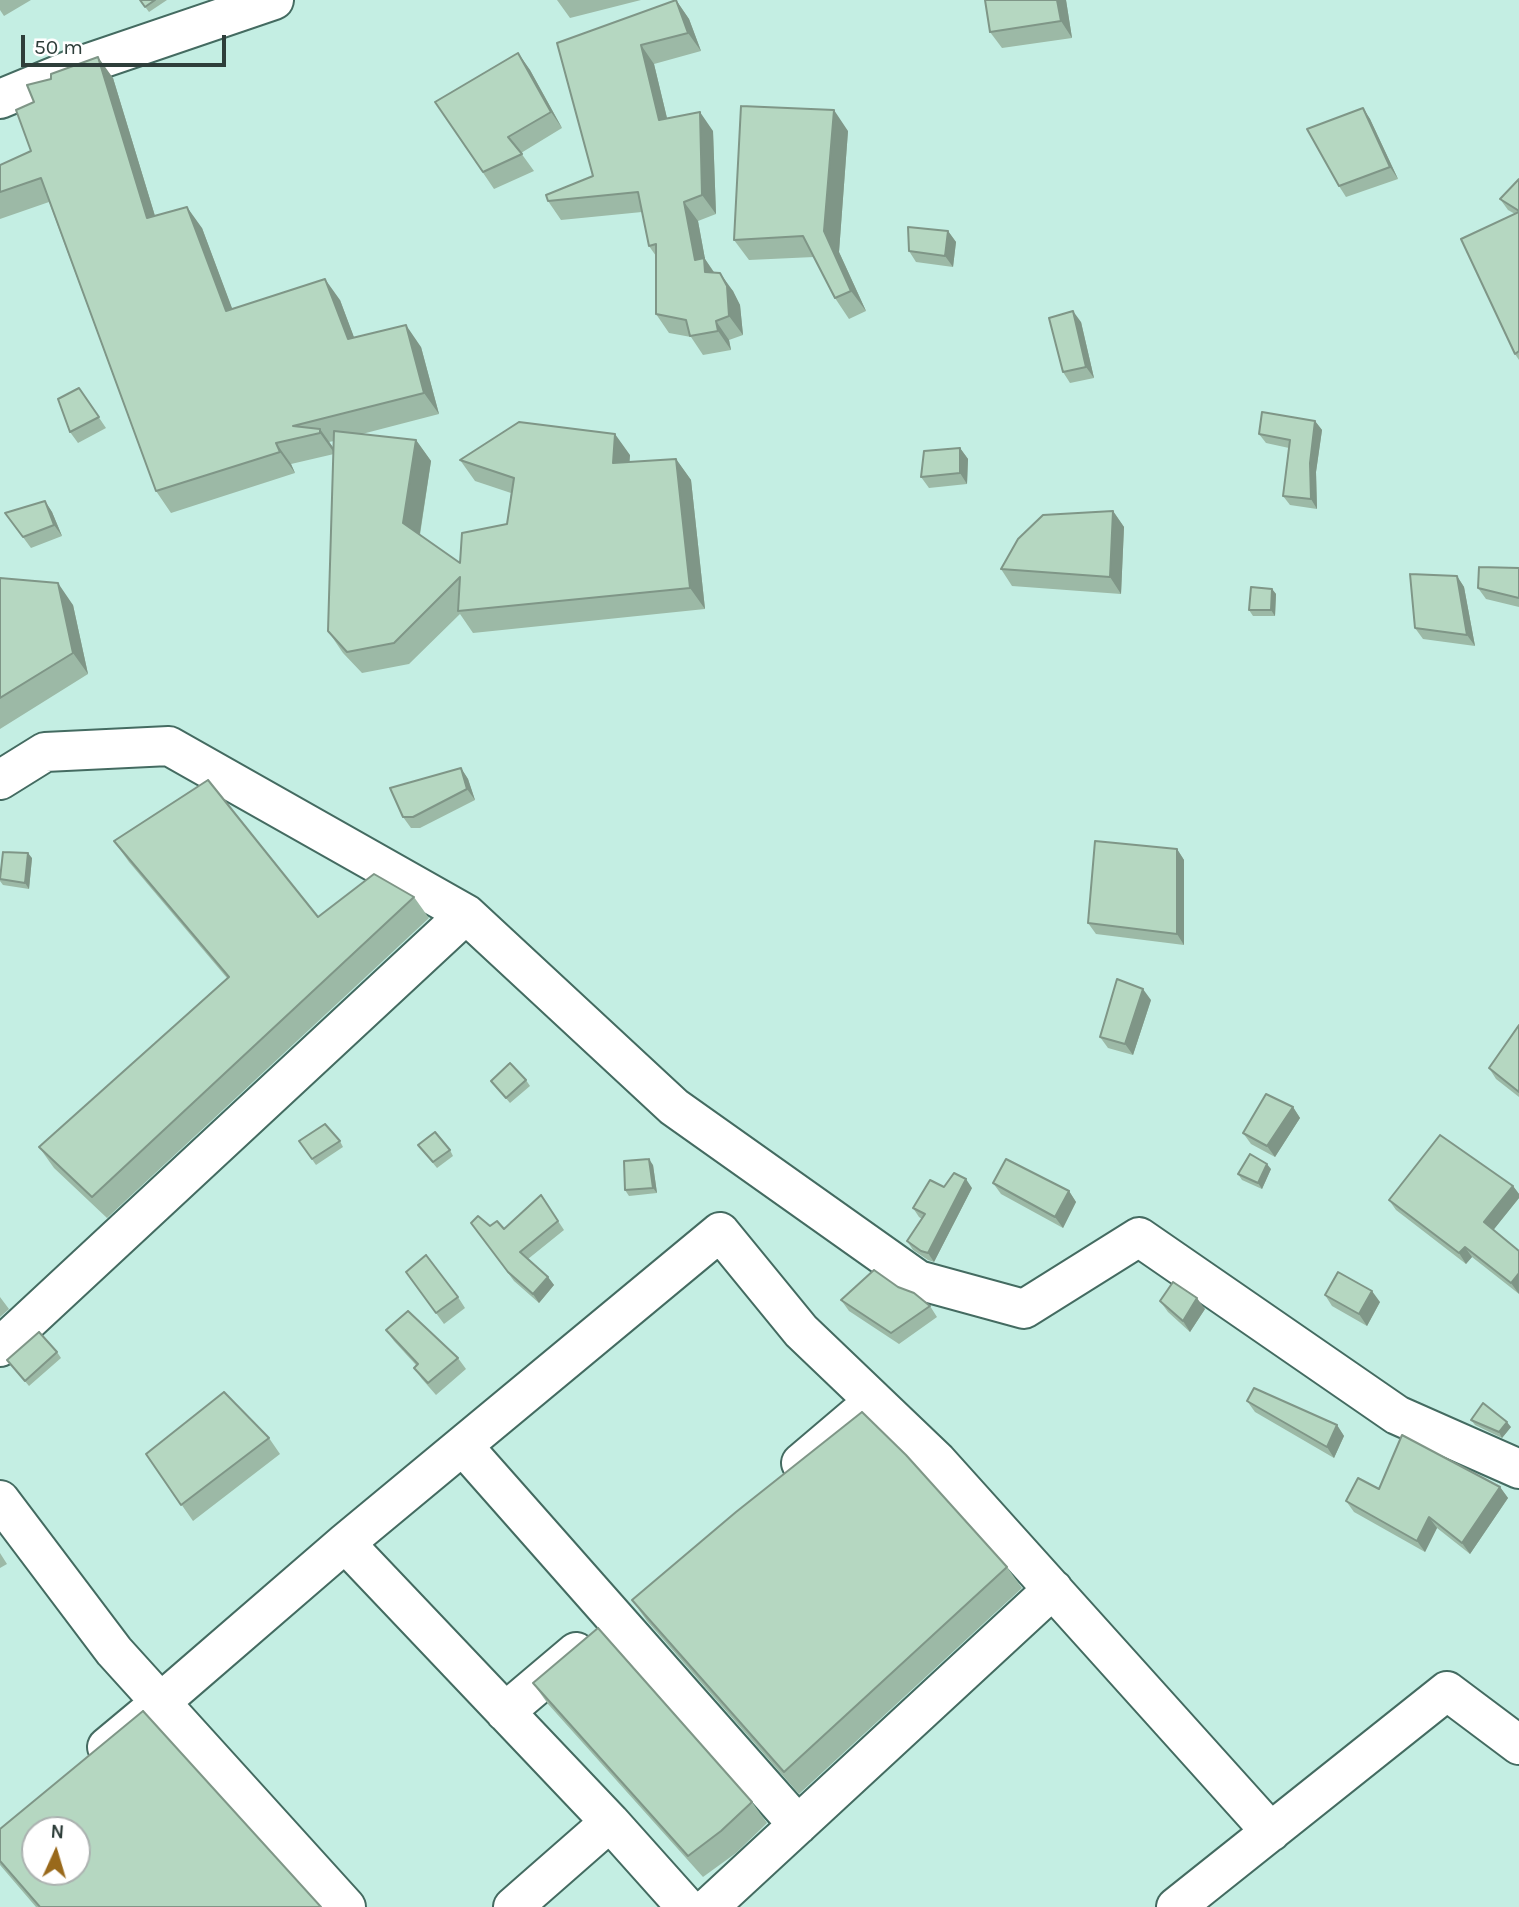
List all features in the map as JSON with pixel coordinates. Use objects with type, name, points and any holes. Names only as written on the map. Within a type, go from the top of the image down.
[{"type":"street","points":[[0,99],[80,66],[274,0]]},
{"type":"street","points":[[0,780],[45,752],[169,747],[467,914],[674,1107],[918,1280],[1024,1309],[1139,1237],[1397,1415],[1519,1469]]},
{"type":"street","points":[[0,1347],[467,914]]},
{"type":"street","points":[[86,1764],[345,1543],[720,1232],[801,1331],[937,1461],[1270,1832]]},
{"type":"street","points":[[771,1488],[874,1401]]},
{"type":"street","points":[[463,1446],[798,1825]]},
{"type":"street","points":[[0,1500],[114,1651],[346,1907]]},
{"type":"street","points":[[345,1543],[610,1822],[686,1907]]},
{"type":"street","points":[[709,1907],[1053,1590]]},
{"type":"street","points":[[505,1712],[647,1593]]},
{"type":"street","points":[[1176,1907],[1447,1691],[1519,1745]]},
{"type":"street","points":[[513,1907],[610,1822]]},
{"type":"building","points":[[140,0],[155,0],[145,7]]},
{"type":"building","points":[[676,0],[688,33],[641,45],[659,120],[700,112],[702,195],[684,202],[695,260],[704,258],[705,272],[720,273],[727,286],[729,316],[716,321],[718,331],[690,336],[686,320],[656,314],[656,244],[649,246],[638,192],[548,201],[546,195],[593,176],[557,43]]},
{"type":"building","points":[[985,0],[1057,0],[1061,21],[990,32]]},
{"type":"building","points":[[518,53],[551,112],[508,137],[522,154],[483,172],[435,102]]},
{"type":"building","points":[[98,57],[147,218],[187,207],[226,311],[325,279],[348,339],[406,325],[424,393],[293,426],[320,429],[320,433],[276,443],[280,452],[156,491],[41,178],[0,192],[0,165],[31,151],[16,110],[34,102],[27,85],[51,79],[51,74]]},
{"type":"building","points":[[741,106],[834,110],[824,231],[851,291],[835,298],[803,236],[734,240]]},
{"type":"building","points":[[1363,108],[1390,167],[1339,186],[1307,129]]},
{"type":"building","points":[[1519,179],[1519,211],[1500,199]]},
{"type":"building","points":[[1519,212],[1519,351],[1515,354],[1461,239]]},
{"type":"building","points":[[908,227],[948,231],[945,256],[909,251]]},
{"type":"building","points":[[1073,311],[1086,367],[1063,372],[1049,318]]},
{"type":"building","points":[[79,388],[99,417],[70,432],[58,399]]},
{"type":"building","points":[[1262,412],[1315,421],[1310,463],[1311,499],[1283,496],[1290,440],[1259,434]]},
{"type":"building","points":[[519,422],[615,434],[613,463],[676,459],[690,588],[458,611],[460,577],[394,643],[347,652],[328,631],[334,431],[416,440],[403,523],[460,563],[462,533],[507,524],[514,478],[460,460]]},
{"type":"building","points":[[960,448],[960,473],[921,477],[924,451]]},
{"type":"building","points":[[45,501],[54,525],[23,537],[5,513]]},
{"type":"building","points":[[1113,511],[1110,577],[1001,569],[1018,539],[1043,515]]},
{"type":"building","points":[[1479,567],[1519,568],[1519,598],[1478,588]]},
{"type":"building","points":[[1410,574],[1457,576],[1467,635],[1415,628]]},
{"type":"building","points":[[0,578],[58,583],[73,653],[0,698]]},
{"type":"building","points":[[1251,587],[1272,589],[1271,610],[1249,610]]},
{"type":"building","points":[[461,768],[467,789],[413,817],[403,817],[390,788]]},
{"type":"building","points":[[208,780],[318,917],[374,874],[414,897],[92,1197],[39,1147],[229,977],[114,841]]},
{"type":"building","points":[[1095,841],[1177,849],[1177,934],[1088,923]]},
{"type":"building","points":[[3,852],[28,853],[25,883],[0,879]]},
{"type":"building","points":[[1117,979],[1143,989],[1125,1044],[1100,1037]]},
{"type":"building","points":[[1519,1025],[1519,1092],[1489,1068]]},
{"type":"building","points":[[510,1063],[526,1080],[506,1098],[491,1081]]},
{"type":"building","points":[[1266,1094],[1293,1107],[1267,1146],[1243,1133]]},
{"type":"building","points":[[325,1124],[340,1141],[312,1159],[299,1141]]},
{"type":"building","points":[[435,1132],[450,1150],[433,1162],[418,1145]]},
{"type":"building","points":[[1440,1135],[1513,1186],[1484,1222],[1519,1251],[1519,1273],[1511,1283],[1465,1247],[1459,1253],[1389,1200]]},
{"type":"building","points":[[1250,1154],[1267,1164],[1258,1183],[1238,1174]]},
{"type":"building","points":[[649,1159],[653,1188],[625,1190],[624,1161]]},
{"type":"building","points":[[1006,1159],[1069,1191],[1055,1217],[993,1183]]},
{"type":"building","points":[[954,1173],[966,1179],[928,1253],[921,1251],[907,1241],[925,1214],[913,1208],[930,1180],[944,1187]]},
{"type":"building","points":[[541,1195],[558,1221],[520,1252],[548,1277],[533,1294],[508,1272],[471,1223],[478,1216],[490,1226],[497,1221],[504,1229]]},
{"type":"building","points":[[426,1255],[458,1297],[436,1313],[406,1272]]},
{"type":"building","points":[[874,1270],[898,1287],[914,1293],[930,1306],[891,1333],[841,1300]]},
{"type":"building","points":[[1338,1272],[1372,1291],[1359,1314],[1325,1295]]},
{"type":"building","points":[[1173,1282],[1197,1298],[1183,1321],[1160,1301]]},
{"type":"building","points":[[408,1311],[458,1358],[428,1383],[414,1368],[418,1364],[386,1330]]},
{"type":"building","points":[[39,1332],[57,1352],[25,1381],[7,1360]]},
{"type":"building","points":[[1254,1388],[1337,1425],[1327,1447],[1247,1401]]},
{"type":"building","points":[[224,1392],[269,1438],[181,1505],[146,1454]]},
{"type":"building","points":[[1483,1403],[1507,1422],[1499,1432],[1471,1420]]},
{"type":"building","points":[[862,1412],[906,1455],[1007,1567],[784,1772],[632,1600],[736,1512]]},
{"type":"building","points":[[1402,1435],[1500,1487],[1462,1543],[1429,1517],[1417,1541],[1346,1501],[1358,1478],[1379,1489]]},
{"type":"building","points":[[598,1628],[752,1802],[721,1831],[688,1856],[533,1683]]},
{"type":"building","points":[[143,1711],[321,1907],[40,1907],[22,1886],[91,1886],[91,1816],[21,1816],[21,1885],[0,1861],[0,1829]]}]
